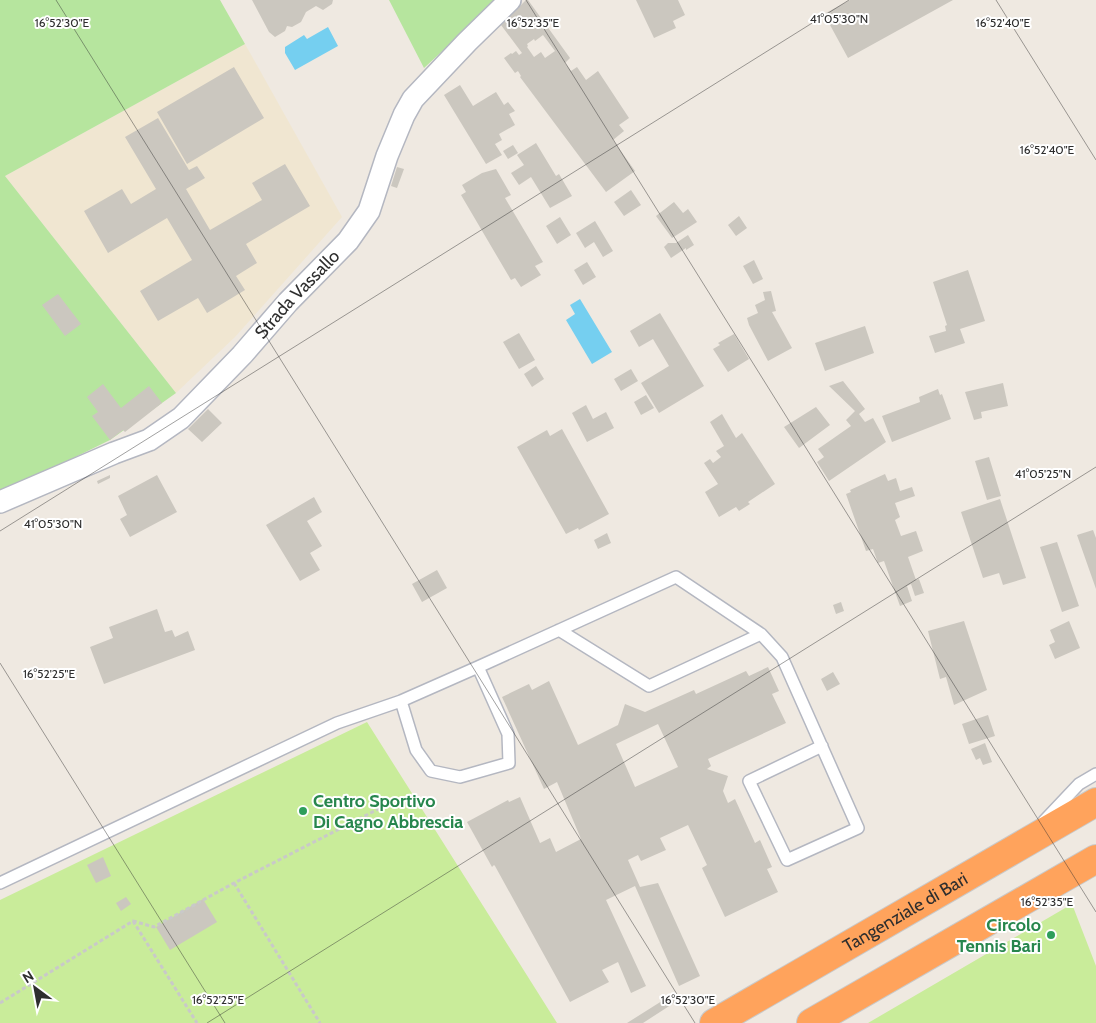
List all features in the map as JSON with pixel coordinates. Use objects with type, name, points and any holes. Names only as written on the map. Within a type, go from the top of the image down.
[{"type":"highway","name":"Tangenziale di Bari","points":[[714,1023],[1096,802]]},
{"type":"highway","points":[[810,1023],[1096,859]]},
{"type":"street","name":"Strada Vassallo","points":[[0,502],[149,440],[181,418],[288,302],[348,241],[369,211],[387,156],[413,99],[510,0]]},
{"type":"lane","points":[[0,883],[337,723],[401,701],[676,577],[760,634],[782,657],[822,746],[858,828],[787,860],[750,781],[822,746]]},
{"type":"lane","points":[[559,630],[649,686],[760,634]]},
{"type":"lane","points":[[401,701],[416,750],[431,771],[460,777],[509,763],[508,734],[478,667]]},
{"type":"lane","points":[[1021,846],[1079,784],[1096,774]]},
{"type":"path","points":[[133,920],[154,927],[234,883],[388,804]]},
{"type":"path","points":[[234,883],[320,1023]]},
{"type":"path","points":[[0,1003],[133,920]]},
{"type":"path","points":[[133,920],[198,1023]]},
{"type":"shaded area","points":[[245,44],[342,217],[235,337],[176,393],[5,176]]},
{"type":"green space","points":[[0,0],[220,0],[245,44],[5,176],[176,393],[110,440],[0,491]]},
{"type":"green space","points":[[389,0],[498,0],[424,68]]},
{"type":"green space","name":"Centro Sportivo Di Cagno Abbrescia","points":[[367,722],[557,1023],[0,1023],[0,900]]},
{"type":"green space","name":"Circolo Tennis Bari","points":[[1072,904],[1096,966],[1096,1023],[868,1023]]},
{"type":"water","points":[[328,27],[338,46],[295,70],[285,53],[285,47],[304,35],[307,39]]},
{"type":"water","points":[[580,299],[612,352],[592,364],[566,320],[575,314],[570,305]]},
{"type":"building","points":[[252,0],[333,0],[332,4],[323,10],[316,6],[306,12],[301,22],[292,27],[287,26],[285,31],[275,37],[269,32]]},
{"type":"building","points":[[528,0],[570,58],[565,63],[571,71],[577,67],[586,80],[598,71],[629,118],[619,125],[624,131],[613,140],[635,171],[606,192],[520,77],[518,71],[515,73],[504,58],[516,51],[519,55],[522,53],[501,25]],"holes":[[[543,35],[555,51],[545,58],[541,52],[534,57],[527,44]]]},
{"type":"building","points":[[636,0],[678,0],[685,15],[673,21],[676,28],[654,38]]},
{"type":"building","points":[[850,0],[953,0],[848,58],[824,14]]},
{"type":"building","points":[[234,67],[264,118],[187,164],[157,112]]},
{"type":"building","points":[[460,85],[473,106],[496,92],[504,105],[508,102],[515,111],[509,114],[515,125],[499,134],[502,140],[495,144],[502,155],[486,164],[444,95]]},
{"type":"building","points":[[158,118],[189,170],[197,166],[205,178],[186,189],[210,230],[262,200],[252,183],[285,164],[310,206],[246,244],[257,263],[236,276],[245,290],[207,313],[198,298],[158,321],[140,291],[192,260],[167,218],[108,253],[84,211],[122,189],[131,204],[156,189],[125,137]]},
{"type":"building","points":[[536,143],[556,176],[559,174],[572,196],[550,208],[531,177],[519,185],[511,173],[524,165],[517,155]]},
{"type":"building","points":[[513,145],[518,153],[508,159],[503,151]]},
{"type":"building","points":[[397,167],[404,169],[397,188],[391,186]]},
{"type":"building","points":[[496,169],[511,195],[505,198],[543,262],[535,266],[541,275],[521,287],[515,278],[511,280],[461,195],[466,192],[462,185],[482,173]]},
{"type":"building","points":[[631,190],[641,205],[624,216],[614,202]]},
{"type":"building","points":[[674,202],[683,213],[688,209],[697,222],[672,238],[656,216]]},
{"type":"building","points":[[739,216],[747,228],[736,236],[728,225]]},
{"type":"building","points":[[560,217],[571,235],[557,244],[546,226]]},
{"type":"building","points":[[595,221],[613,251],[603,257],[594,242],[585,248],[576,233]]},
{"type":"building","points":[[688,235],[694,245],[671,258],[664,247],[668,243],[676,243]]},
{"type":"building","points":[[754,260],[763,279],[753,284],[743,266]]},
{"type":"building","points":[[587,262],[596,277],[583,285],[574,270]]},
{"type":"building","points":[[968,270],[985,321],[960,329],[965,343],[935,353],[929,336],[946,331],[945,326],[947,325],[933,282]]},
{"type":"building","points":[[771,291],[776,311],[772,312],[792,348],[768,361],[747,318],[758,313],[755,305],[765,300],[763,292]]},
{"type":"building","points":[[58,294],[81,324],[65,336],[42,305]]},
{"type":"building","points":[[660,313],[704,386],[659,413],[641,383],[669,366],[653,339],[639,347],[630,331]]},
{"type":"building","points":[[865,326],[874,353],[825,371],[815,343]]},
{"type":"building","points":[[519,333],[535,360],[519,369],[503,342]]},
{"type":"building","points":[[734,334],[749,359],[728,372],[713,349],[720,345],[718,343]]},
{"type":"building","points":[[536,366],[544,379],[532,387],[524,374]]},
{"type":"building","points":[[631,369],[638,381],[621,391],[614,379]]},
{"type":"building","points":[[843,381],[865,409],[859,414],[865,422],[873,418],[886,442],[829,481],[817,462],[824,457],[818,449],[851,426],[846,420],[855,411],[829,386]]},
{"type":"building","points":[[1003,383],[1008,406],[981,412],[982,418],[974,420],[965,392]]},
{"type":"building","points":[[103,384],[121,408],[149,386],[162,403],[125,432],[123,430],[110,440],[92,416],[98,412],[87,397]]},
{"type":"building","points":[[938,389],[940,395],[942,394],[951,419],[892,442],[882,416],[920,402],[919,397]]},
{"type":"building","points":[[646,395],[654,408],[641,415],[634,402]]},
{"type":"building","points":[[586,405],[593,419],[606,412],[614,428],[587,442],[572,413]]},
{"type":"building","points":[[816,407],[830,425],[799,448],[784,427]]},
{"type":"building","points":[[208,409],[222,423],[202,442],[188,429]]},
{"type":"building","points":[[722,414],[736,438],[742,433],[775,484],[748,502],[750,504],[739,511],[736,507],[719,517],[705,492],[718,484],[704,463],[710,459],[713,463],[721,457],[716,451],[724,446],[710,422]]},
{"type":"building","points":[[562,429],[609,514],[579,530],[578,528],[566,534],[517,447],[547,430],[550,436]]},
{"type":"building","points":[[989,457],[1001,496],[987,500],[975,461]]},
{"type":"building","points":[[885,474],[888,481],[896,478],[900,491],[912,487],[915,496],[895,503],[900,517],[895,520],[901,536],[916,531],[923,551],[908,557],[916,580],[919,579],[924,593],[915,596],[911,584],[907,586],[912,601],[900,606],[884,561],[878,563],[873,549],[866,551],[846,494],[851,492],[850,490]]},
{"type":"building","points":[[110,475],[110,478],[98,484],[97,481]]},
{"type":"building","points":[[157,475],[177,512],[130,537],[120,519],[127,515],[118,496]]},
{"type":"building","points":[[314,497],[322,512],[307,521],[322,546],[310,553],[320,570],[300,581],[266,525]]},
{"type":"building","points":[[1000,499],[1026,578],[1003,585],[999,573],[983,578],[961,512]]},
{"type":"building","points":[[1093,530],[1096,538],[1096,589],[1077,535]]},
{"type":"building","points":[[607,533],[611,543],[598,549],[594,540]]},
{"type":"building","points":[[1057,542],[1079,606],[1062,612],[1040,547]]},
{"type":"building","points":[[437,570],[447,588],[422,602],[412,584]]},
{"type":"building","points":[[841,602],[844,611],[836,614],[833,605]]},
{"type":"building","points":[[157,609],[165,632],[172,630],[175,637],[188,631],[195,650],[104,684],[90,647],[113,638],[109,627]]},
{"type":"building","points":[[964,621],[987,690],[954,705],[946,677],[940,679],[928,631]]},
{"type":"building","points":[[1069,621],[1080,648],[1055,659],[1049,645],[1055,642],[1050,630]]},
{"type":"building","points":[[768,667],[779,691],[772,694],[786,723],[708,759],[711,766],[707,769],[728,776],[723,791],[728,803],[735,799],[755,843],[760,840],[772,867],[767,869],[778,892],[725,917],[702,868],[707,865],[688,825],[660,838],[666,850],[641,861],[638,855],[628,860],[640,887],[658,883],[700,976],[679,986],[635,886],[606,900],[646,986],[631,993],[618,962],[602,970],[609,982],[570,1002],[495,866],[492,867],[467,822],[508,800],[509,802],[520,797],[540,843],[550,838],[556,852],[581,839],[557,782],[544,789],[502,697],[529,684],[532,690],[549,681],[578,745],[618,725],[625,704],[645,712],[694,690],[696,694],[746,671],[749,676]],"holes":[[[658,724],[678,767],[635,787],[616,744]]]},
{"type":"building","points":[[833,672],[840,684],[827,691],[821,679]]},
{"type":"building","points":[[988,715],[995,736],[969,744],[962,724]]},
{"type":"building","points":[[985,743],[992,762],[983,765],[980,758],[976,760],[971,749]]},
{"type":"building","points":[[103,857],[111,876],[96,883],[87,865]]},
{"type":"building","points":[[126,897],[131,904],[121,911],[116,903]]},
{"type":"building","points":[[203,899],[217,922],[170,950],[156,927]]},
{"type":"building","points":[[673,994],[677,1001],[643,1023],[627,1023]]},
{"type":"place","name":"Centro Sportivo Di Cagno Abbrescia","points":[[303,811]]},
{"type":"place","name":"Circolo Tennis Bari","points":[[1051,935]]}]
